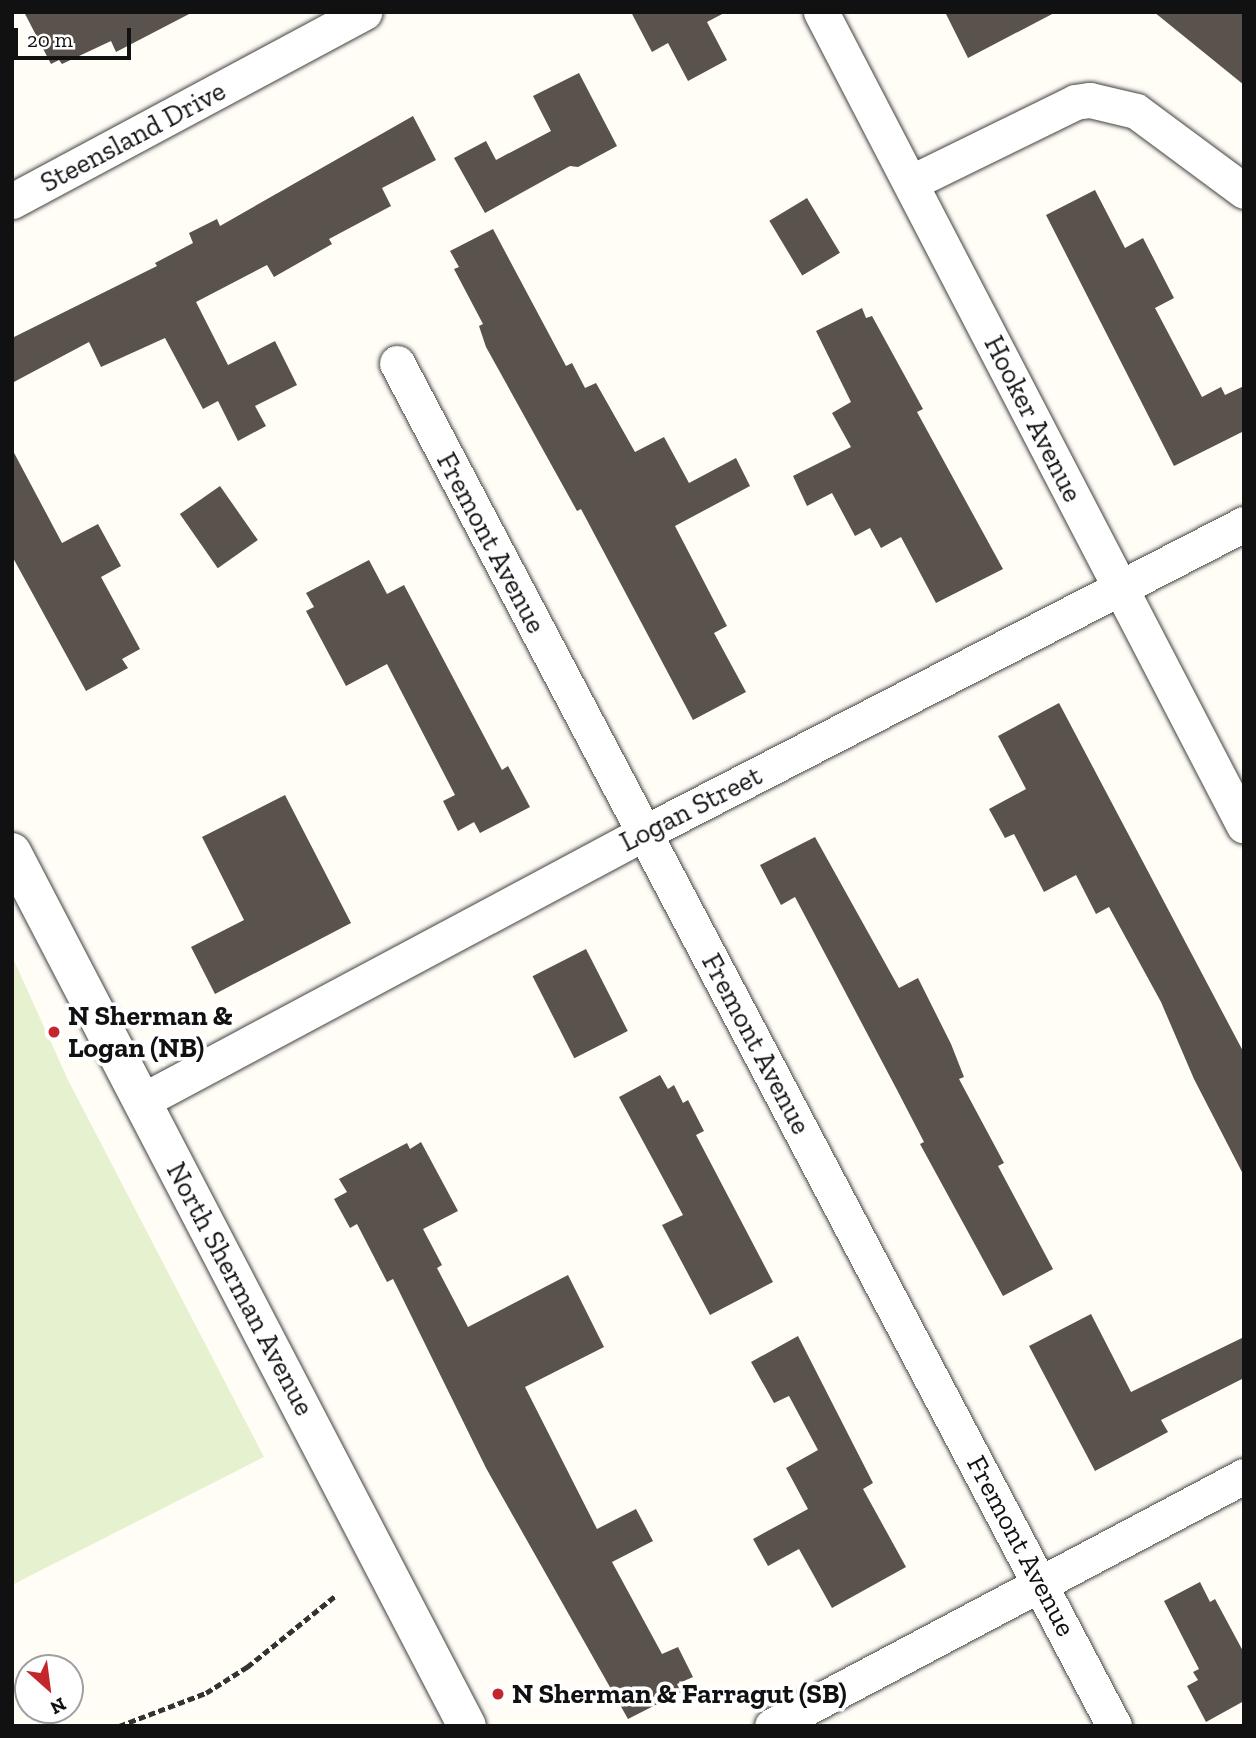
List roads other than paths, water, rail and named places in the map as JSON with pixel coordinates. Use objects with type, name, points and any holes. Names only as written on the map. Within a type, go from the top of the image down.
[{"type":"street","name":"Steensland Drive","points":[[12,201],[365,12]]},
{"type":"street","name":"Hooker Avenue","points":[[821,12],[912,181],[1119,588],[1244,826]]},
{"type":"street","points":[[912,181],[1075,102],[1090,100],[1136,111],[1244,191]]},
{"type":"street","name":"Fremont Avenue","points":[[397,363],[1114,1726]]},
{"type":"street","name":"Logan Street","points":[[142,1101],[644,833],[1244,524]]},
{"type":"street","name":"North Sherman Avenue","points":[[12,852],[467,1726]]},
{"type":"street","points":[[772,1726],[1040,1581],[1244,1476]]},
{"type":"place","name":"N Sherman & Logan (NB)","points":[[54,1032]]},
{"type":"place","name":"N Sherman & Farragut (SB)","points":[[498,1694]]}]
